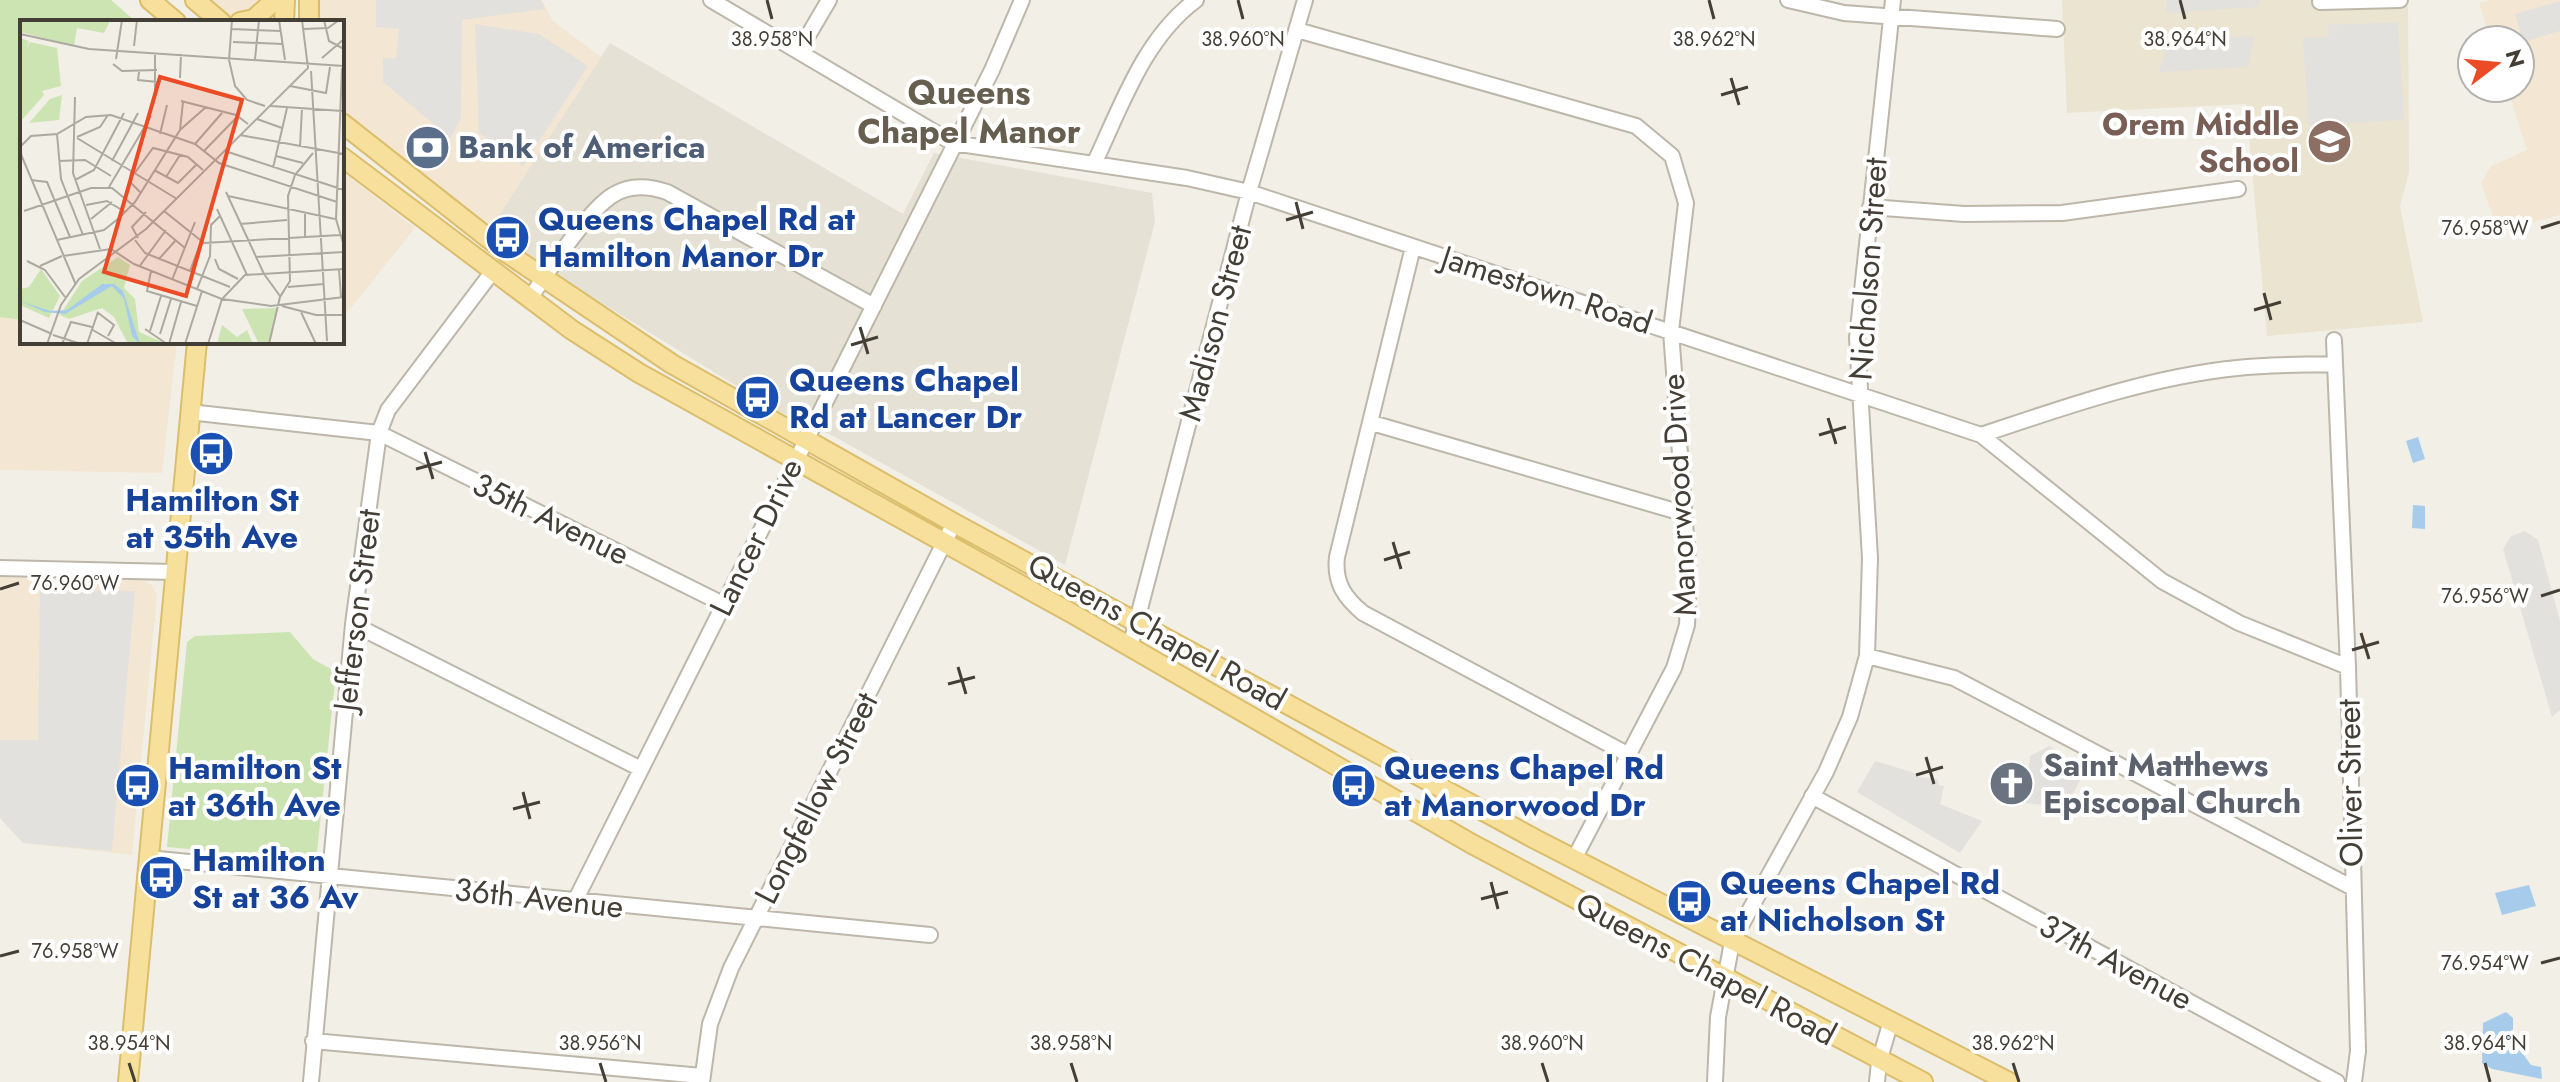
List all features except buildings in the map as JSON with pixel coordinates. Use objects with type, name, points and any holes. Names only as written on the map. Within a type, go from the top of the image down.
[{"type":"main road","points":[[150,0],[174,20]]},
{"type":"main road","points":[[195,0],[219,20]]},
{"type":"main road","points":[[249,20],[275,0]]},
{"type":"main road","points":[[284,20],[285,0]]},
{"type":"main road","name":"Queens Chapel Road","points":[[344,125],[544,279],[672,364],[954,523],[1574,859],[2009,1082]]},
{"type":"main road","name":"Queens Chapel Road","points":[[344,159],[530,298],[639,373],[1130,647],[1472,844],[1879,1062],[1923,1082]]},
{"type":"main road","points":[[128,1082],[173,572],[197,344]]},
{"type":"street","name":"Jamestown Road","points":[[711,0],[953,143],[1249,192],[1981,435],[2162,581],[2239,623],[2348,667]]},
{"type":"street","points":[[799,51],[829,0]]},
{"type":"street","name":"Lancer Drive","points":[[575,901],[805,437],[998,58],[1022,0]]},
{"type":"street","points":[[1094,164],[1155,44],[1168,25],[1196,0]]},
{"type":"street","name":"Madison Street","points":[[1130,647],[1249,192],[1305,0]]},
{"type":"street","points":[[1788,0],[1844,13],[2057,29]]},
{"type":"street","name":"Nicholson Street","points":[[1715,1082],[1718,1017],[1732,942],[1812,796],[1850,717],[1867,656],[1871,580],[1857,338],[1893,0]]},
{"type":"street","points":[[2320,2],[2400,0]]},
{"type":"street","name":"Manorwood Drive","points":[[1297,30],[1636,126],[1672,156],[1686,203],[1671,331],[1689,577],[1687,625],[1674,668],[1574,859]]},
{"type":"street","points":[[530,298],[602,203],[623,190],[643,187],[667,192],[797,267],[874,306]]},
{"type":"street","points":[[1870,207],[1964,214],[2062,213],[2238,189]]},
{"type":"street","points":[[1413,247],[1337,557],[1337,575],[1342,591],[1363,613],[1627,754]]},
{"type":"street","name":"Jefferson Street","points":[[311,1082],[353,624],[379,433],[388,410],[493,271]]},
{"type":"street","name":"Oliver Street","points":[[2334,340],[2348,667],[2351,887],[2358,1051],[2354,1082]]},
{"type":"street","points":[[1981,435],[2159,381],[2234,368],[2335,364]]},
{"type":"street","name":"35th Avenue","points":[[189,412],[379,433],[723,604]]},
{"type":"street","points":[[1372,423],[1682,513]]},
{"type":"street","name":"Longfellow Street","points":[[702,1079],[717,1002],[954,523]]},
{"type":"street","points":[[0,568],[173,572]]},
{"type":"street","points":[[353,624],[639,768]]},
{"type":"street","points":[[1867,656],[1954,678],[2351,887]]},
{"type":"street","name":"37th Avenue","points":[[1812,796],[2337,1082]]},
{"type":"street","name":"36th Avenue","points":[[148,858],[930,935]]},
{"type":"street","points":[[1877,1082],[1879,1062],[1891,1021]]},
{"type":"street","points":[[313,1041],[702,1079]]},
{"type":"shaded area","points":[[205,0],[269,0],[250,14],[230,15]]},
{"type":"shaded area","points":[[312,0],[542,0],[553,21],[601,57],[490,229],[344,113],[344,20],[312,20]]},
{"type":"shaded area","points":[[376,0],[541,0],[545,9],[462,20],[461,118],[451,138],[383,82],[383,58],[396,58],[399,29],[376,27]]},
{"type":"shaded area","name":"Orem Middle School","points":[[2062,0],[2408,0],[2409,172],[2400,206],[2423,322],[2267,336],[2246,104],[2067,113]]},
{"type":"shaded area","points":[[2167,0],[2260,0],[2257,7],[2165,13]]},
{"type":"shaded area","points":[[2491,0],[2560,0],[2560,215],[2498,231],[2481,183],[2491,166],[2527,150],[2512,104],[2536,104],[2536,24],[2486,24],[2479,3]]},
{"type":"shaded area","points":[[2560,1],[2560,31],[2536,38],[2536,24],[2518,24],[2515,14]]},
{"type":"shaded area","points":[[2398,22],[2404,120],[2308,125],[2303,38],[2329,37],[2328,25]]},
{"type":"shaded area","points":[[475,24],[539,34],[588,66],[523,166],[479,133]]},
{"type":"shaded area","points":[[2254,36],[2248,67],[2159,72],[2169,41]]},
{"type":"shaded area","points":[[610,43],[903,214],[934,153],[1152,193],[1155,222],[1065,565],[835,437],[772,408],[574,286],[490,229]]},
{"type":"shaded area","points":[[344,173],[415,228],[344,317]]},
{"type":"shaded area","points":[[0,317],[20,320],[20,344],[177,344],[162,473],[0,470]]},
{"type":"shaded area","points":[[2525,531],[2538,540],[2560,621],[2560,710],[2552,717],[2503,549],[2511,536]]},
{"type":"shaded area","points":[[0,577],[139,579],[152,585],[157,595],[132,855],[23,843],[0,818]]},
{"type":"shaded area","points":[[40,590],[135,591],[112,851],[23,843],[0,818],[0,740],[38,740]]},
{"type":"shaded area","points":[[2049,746],[2059,751],[2062,760],[2085,771],[2070,799],[2053,794],[2050,806],[2026,803],[2030,756]]},
{"type":"shaded area","points":[[1875,761],[1912,772],[1918,777],[1937,779],[1939,785],[1944,786],[1940,804],[1982,821],[1960,853],[1857,792]]},
{"type":"green space","points":[[0,0],[111,0],[134,20],[20,20],[20,320],[0,317]]},
{"type":"green space","points":[[290,632],[313,659],[336,672],[316,861],[167,847],[187,642],[195,636]]},
{"type":"water","points":[[2418,437],[2425,459],[2413,463],[2406,441]]},
{"type":"water","points":[[2413,505],[2425,506],[2425,529],[2412,528]]},
{"type":"water","points":[[2529,885],[2536,906],[2502,915],[2495,893]]},
{"type":"water","points":[[2506,1012],[2513,1018],[2513,1040],[2531,1065],[2541,1067],[2542,1079],[2492,1069],[2482,1063],[2483,1023]]},
{"type":"place","name":"Orem Middle School","points":[[2330,142]]},
{"type":"place","name":"Bank of America","points":[[427,147]]},
{"type":"place","name":"Queens Chapel Rd at Hamilton Manor Dr","points":[[507,237]]},
{"type":"place","name":"Queens Chapel Rd at Lancer Dr","points":[[758,398]]},
{"type":"place","name":"Hamilton St at 35th Ave","points":[[212,453]]},
{"type":"place","name":"Saint Matthews Episcopal Church","points":[[2012,783]]},
{"type":"place","name":"Hamilton St at 36th Ave","points":[[137,786]]},
{"type":"place","name":"Queens Chapel Rd at Manorwood Dr","points":[[1353,786]]},
{"type":"place","name":"Hamilton St at 36 Av","points":[[161,878]]},
{"type":"place","name":"Queens Chapel Rd at Nicholson St","points":[[1689,901]]},
{"type":"district","name":"Queens Chapel Manor","points":[[969,112]]}]
